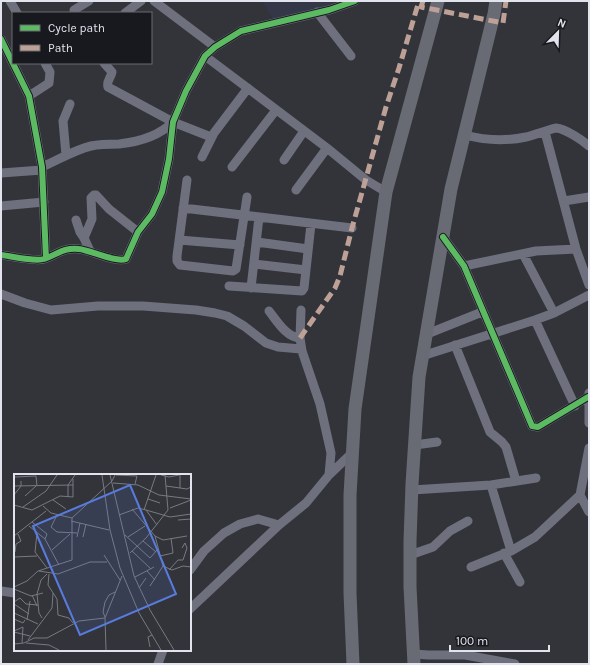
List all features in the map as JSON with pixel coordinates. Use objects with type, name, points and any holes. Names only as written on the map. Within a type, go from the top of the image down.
[{"type":"highway","points":[[353,664],[350,593],[350,495],[355,409],[386,192],[438,1]]},
{"type":"highway","points":[[414,659],[410,555],[412,490],[419,377],[451,189],[496,1]]},
{"type":"street","points":[[10,1],[16,12]]},
{"type":"street","points":[[74,10],[89,1]]},
{"type":"street","points":[[126,12],[141,1]]},
{"type":"street","points":[[154,1],[215,47]]},
{"type":"street","points":[[1,255],[37,260],[65,250],[77,248],[115,259],[126,259],[138,232],[152,214],[162,192],[165,182],[173,122],[186,91],[205,56],[215,47],[241,31],[355,1]]},
{"type":"street","points":[[317,12],[351,56]]},
{"type":"street","points":[[2,46],[29,96],[42,169],[46,258]]},
{"type":"street","points":[[205,56],[327,148],[366,180],[386,192]]},
{"type":"street","points":[[29,96],[49,83],[50,72],[46,64]]},
{"type":"street","points":[[105,64],[112,72],[112,76],[108,82],[108,88],[173,122],[211,137]]},
{"type":"street","points":[[202,157],[211,137],[248,88]]},
{"type":"street","points":[[66,156],[63,121],[70,104]]},
{"type":"street","points":[[232,167],[276,110]]},
{"type":"street","points":[[1,173],[42,169],[66,156],[91,146],[140,140],[167,128],[173,122]]},
{"type":"street","points":[[464,135],[481,140],[502,139],[524,137],[556,128],[578,137],[589,146]]},
{"type":"street","points":[[284,160],[304,131]]},
{"type":"street","points":[[545,132],[576,249],[589,285]]},
{"type":"street","points":[[296,190],[327,148]]},
{"type":"street","points":[[187,180],[177,260],[180,265],[233,271],[236,267],[247,197]]},
{"type":"street","points":[[84,238],[92,219],[91,198],[94,195],[96,195],[109,209],[138,232]]},
{"type":"street","points":[[564,201],[589,197]]},
{"type":"street","points":[[1,206],[44,202]]},
{"type":"street","points":[[183,208],[352,228]]},
{"type":"street","points":[[251,288],[260,217]]},
{"type":"street","points":[[76,220],[80,232],[90,251]]},
{"type":"street","points":[[229,286],[302,291],[304,288],[311,224]]},
{"type":"street","points":[[443,237],[464,266],[482,312],[532,426],[538,427],[575,406],[589,395]]},
{"type":"street","points":[[179,240],[240,245]]},
{"type":"street","points":[[256,242],[308,249]]},
{"type":"street","points":[[464,266],[536,251],[576,249]]},
{"type":"street","points":[[523,254],[554,313]]},
{"type":"street","points":[[254,264],[306,270]]},
{"type":"street","points":[[1,294],[25,303],[51,310],[98,306],[143,306],[215,313],[227,316],[244,326],[266,343],[278,347],[302,349]]},
{"type":"street","points":[[422,356],[536,320],[554,313],[589,295]]},
{"type":"street","points":[[301,310],[300,338],[302,349],[320,404],[331,452],[329,475]]},
{"type":"street","points":[[269,311],[285,331],[291,336],[300,338]]},
{"type":"street","points":[[427,334],[482,312]]},
{"type":"street","points":[[536,320],[575,406]]},
{"type":"street","points":[[455,345],[490,432],[506,447],[516,481]]},
{"type":"street","points":[[589,395],[589,423]]},
{"type":"street","points":[[415,445],[437,442]]},
{"type":"street","points":[[471,568],[508,552],[535,537],[580,495],[589,448]]},
{"type":"street","points":[[191,608],[279,525],[306,503],[329,475],[352,453]]},
{"type":"street","points":[[412,490],[491,485],[536,478]]},
{"type":"street","points":[[491,485],[508,552],[520,582]]},
{"type":"street","points":[[580,495],[589,512]]},
{"type":"street","points":[[191,569],[204,551],[224,533],[240,524],[258,519],[279,525]]},
{"type":"street","points":[[410,555],[433,547],[450,531],[468,521]]},
{"type":"street","points":[[1,591],[14,593]]},
{"type":"street","points":[[158,664],[163,651]]},
{"type":"street","points":[[414,659],[428,656],[465,655],[515,664]]},
{"type":"shaded area","points":[[262,1],[335,1],[332,7],[276,24]]},
{"type":"marked path","points":[[300,338],[335,288],[340,276],[386,107],[419,1]]},
{"type":"marked path","points":[[423,1],[421,7],[503,23],[506,1]]},
{"type":"cycle path","points":[[1,255],[40,260],[64,250],[79,249],[110,258],[122,260],[126,259],[138,232],[152,214],[162,192],[169,159],[173,122],[186,91],[205,56],[215,47],[241,31],[329,10],[355,1]]},
{"type":"cycle path","points":[[1,39],[12,61]]},
{"type":"cycle path","points":[[13,64],[29,96],[42,167],[46,258]]},
{"type":"cycle path","points":[[443,237],[464,266],[532,426],[538,427],[588,397]]}]
